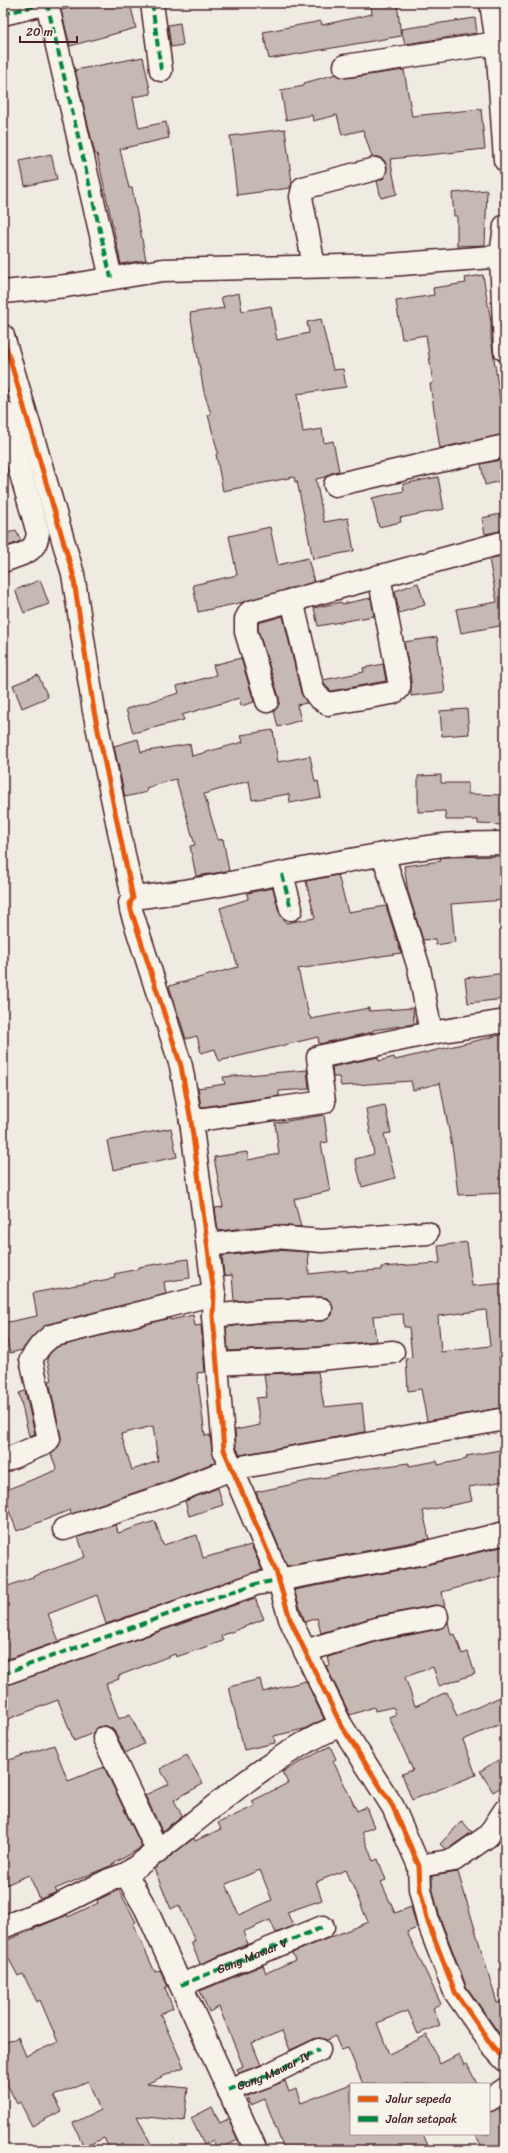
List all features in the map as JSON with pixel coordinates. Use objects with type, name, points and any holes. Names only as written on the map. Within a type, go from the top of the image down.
[{"type":"street","points":[[3,14],[47,3],[111,278]]},
{"type":"street","points":[[152,3],[161,70]]},
{"type":"street","points":[[491,3],[497,43],[505,160]]},
{"type":"street","points":[[346,66],[497,43]]},
{"type":"street","points":[[314,266],[301,196],[304,188],[375,169]]},
{"type":"street","points":[[505,226],[503,256],[505,350]]},
{"type":"street","points":[[3,292],[66,286],[163,270],[389,265],[503,256]]},
{"type":"street","points":[[3,336],[72,574],[94,711],[133,898],[130,903],[131,910],[181,1066],[191,1121],[209,1245],[214,1294],[213,1316],[224,1450],[230,1469],[253,1515],[276,1571],[290,1619],[305,1651],[341,1725],[394,1807],[419,1866],[420,1889],[428,1922],[455,1992],[493,2047],[505,2060]]},
{"type":"street","points":[[3,412],[38,533],[37,542],[32,549],[3,561]]},
{"type":"street","points":[[334,485],[505,446]]},
{"type":"street","points":[[267,701],[246,632],[246,619],[250,612],[505,542]]},
{"type":"street","points":[[292,600],[313,690],[318,697],[328,704],[398,691],[400,681],[379,576]]},
{"type":"street","points":[[133,898],[205,889],[282,874],[314,866],[383,854],[446,845],[505,843]]},
{"type":"street","points":[[383,854],[419,968],[431,1033]]},
{"type":"street","points":[[282,874],[291,909]]},
{"type":"street","points":[[191,1121],[324,1102],[318,1057],[431,1033],[505,1020]]},
{"type":"street","points":[[209,1245],[275,1237],[322,1241],[427,1234]]},
{"type":"street","points":[[3,1461],[46,1443],[49,1439],[32,1359],[40,1345],[51,1336],[214,1294]]},
{"type":"street","points":[[213,1316],[258,1311],[321,1309]]},
{"type":"street","points":[[217,1364],[319,1359],[393,1352]]},
{"type":"street","points":[[64,1529],[167,1495],[230,1469],[505,1419]]},
{"type":"street","points":[[3,1674],[256,1584],[404,1557],[505,1533]]},
{"type":"street","points":[[305,1651],[376,1629],[437,1617]]},
{"type":"street","points":[[3,1927],[57,1906],[109,1880],[126,1874],[158,1852],[283,1756],[324,1732],[341,1725]]},
{"type":"street","points":[[104,1738],[158,1852]]},
{"type":"street","points":[[419,1866],[454,1860],[488,1836],[505,1810]]},
{"type":"street","points":[[126,1874],[146,1909],[228,2090],[248,2147]]},
{"type":"street","name":"Gang Mawar V","points":[[181,1985],[323,1928]]},
{"type":"street","name":"Gang Mawar IV","points":[[228,2090],[266,2076],[318,2050]]},
{"type":"street","points":[[490,2099],[505,2089]]},
{"type":"building","points":[[94,3],[130,3],[136,28],[70,46],[61,10]]},
{"type":"building","points":[[371,3],[397,3],[401,36],[269,59],[263,32],[321,21],[322,25],[372,14]]},
{"type":"building","points":[[475,18],[477,33],[405,44],[401,29]]},
{"type":"building","points":[[180,23],[183,45],[171,47],[168,25]]},
{"type":"building","points":[[143,57],[151,94],[133,97],[139,128],[166,122],[169,138],[120,149],[129,188],[132,188],[146,260],[121,264],[97,154],[95,154],[75,70]]},
{"type":"building","points":[[404,70],[412,116],[481,109],[485,149],[390,159],[397,194],[381,198],[377,181],[384,178],[387,166],[384,160],[378,157],[372,157],[363,130],[342,135],[337,115],[313,121],[312,115],[286,120],[281,90],[304,86],[304,83],[336,74],[347,78]]},
{"type":"building","points":[[285,129],[292,183],[290,188],[237,195],[230,136]]},
{"type":"building","points":[[51,154],[57,179],[25,186],[20,161]]},
{"type":"building","points":[[487,190],[485,245],[457,246],[457,216],[454,216],[452,193]]},
{"type":"building","points":[[483,275],[491,322],[491,338],[505,434],[440,448],[430,384],[433,383],[426,335],[402,339],[396,301],[434,295],[433,288],[466,283],[465,278]]},
{"type":"building","points":[[239,293],[242,311],[271,306],[277,340],[309,333],[307,322],[321,319],[333,370],[343,369],[346,387],[297,394],[303,432],[322,429],[324,443],[333,441],[339,471],[316,479],[324,522],[348,518],[354,551],[313,559],[297,481],[295,482],[294,477],[223,491],[216,454],[218,453],[208,415],[211,414],[204,392],[190,313],[224,308],[221,297]]},
{"type":"building","points":[[505,459],[505,480],[485,485],[481,464]]},
{"type":"building","points":[[438,477],[444,509],[400,518],[401,522],[379,527],[372,498],[404,491],[403,484]]},
{"type":"building","points":[[505,513],[505,530],[485,534],[482,518]]},
{"type":"building","points":[[270,527],[278,565],[308,558],[314,582],[244,602],[198,612],[193,585],[237,575],[229,536]]},
{"type":"building","points":[[16,530],[21,541],[3,548],[3,535]]},
{"type":"building","points":[[505,555],[505,604],[503,604],[505,625],[461,633],[456,609],[497,602],[489,559]]},
{"type":"building","points":[[40,580],[49,604],[24,613],[15,590]]},
{"type":"building","points":[[418,583],[425,605],[399,613],[395,591]]},
{"type":"building","points":[[371,598],[374,616],[318,626],[314,608],[341,602],[342,604]]},
{"type":"building","points":[[283,616],[301,693],[307,703],[297,705],[301,720],[278,727],[274,711],[279,704],[279,697],[258,630],[258,623]]},
{"type":"building","points":[[437,637],[445,692],[411,696],[411,680],[404,642]]},
{"type":"building","points":[[241,658],[254,702],[241,706],[239,698],[182,715],[184,720],[133,733],[126,709],[179,693],[177,686],[216,675],[213,665]]},
{"type":"building","points":[[383,664],[386,681],[331,691],[325,685],[323,680],[364,672],[363,668]]},
{"type":"building","points":[[38,675],[48,697],[22,708],[13,685]]},
{"type":"building","points":[[467,709],[469,734],[442,736],[440,711]]},
{"type":"building","points":[[273,730],[278,762],[310,756],[315,782],[318,781],[321,797],[290,803],[289,794],[252,800],[249,781],[204,794],[218,840],[223,839],[229,871],[196,876],[190,846],[195,845],[176,779],[146,788],[147,792],[125,797],[114,746],[138,739],[141,752],[190,744],[192,756],[243,742],[241,735]]},
{"type":"building","points":[[441,775],[441,783],[468,783],[468,794],[505,795],[505,825],[478,824],[478,820],[446,820],[445,811],[418,812],[418,776]]},
{"type":"building","points":[[502,856],[505,900],[451,904],[455,942],[436,945],[435,939],[423,940],[408,892],[404,866],[441,861],[440,858],[445,857]]},
{"type":"building","points":[[338,875],[348,912],[386,906],[401,953],[298,969],[309,1016],[311,1019],[369,1008],[369,1011],[413,1008],[414,1024],[373,1030],[373,1032],[319,1044],[318,1037],[219,1061],[215,1049],[201,1053],[197,1036],[186,1039],[169,986],[238,967],[220,908],[248,899],[247,893],[273,888],[279,912],[286,923],[315,918],[306,881]]},
{"type":"building","points":[[505,973],[505,999],[468,1003],[465,978]]},
{"type":"building","points":[[504,1034],[505,1193],[458,1195],[453,1152],[440,1083],[413,1090],[411,1081],[341,1086],[339,1077],[333,1077],[332,1067],[378,1057],[379,1061],[394,1057],[395,1060]]},
{"type":"building","points":[[307,1070],[309,1089],[279,1091],[279,1096],[201,1107],[198,1088],[225,1084],[223,1077]]},
{"type":"building","points":[[385,1105],[391,1133],[384,1134],[395,1178],[362,1187],[355,1159],[374,1154],[366,1109]]},
{"type":"building","points":[[324,1115],[328,1142],[321,1143],[330,1191],[294,1199],[301,1227],[274,1225],[218,1231],[215,1208],[223,1207],[214,1157],[247,1152],[248,1160],[279,1154],[275,1123]]},
{"type":"building","points":[[171,1128],[177,1157],[113,1170],[107,1141]]},
{"type":"building","points":[[467,1242],[472,1286],[505,1283],[505,1356],[499,1357],[505,1388],[505,1407],[427,1421],[421,1389],[408,1391],[406,1358],[412,1357],[409,1327],[404,1327],[403,1314],[373,1316],[376,1341],[318,1347],[228,1351],[226,1327],[259,1323],[322,1321],[332,1315],[333,1308],[327,1298],[321,1297],[234,1301],[232,1275],[224,1276],[222,1256],[275,1250],[308,1252],[309,1274],[347,1270],[347,1272],[381,1270],[381,1267],[440,1263],[438,1246]],"holes":[[[486,1310],[490,1346],[441,1352],[438,1316]]]},
{"type":"building","points":[[188,1259],[190,1278],[164,1282],[166,1294],[48,1324],[33,1336],[22,1350],[10,1353],[3,1323],[37,1316],[33,1293],[115,1278],[114,1274],[138,1269],[138,1267]]},
{"type":"building","points":[[193,1315],[195,1326],[201,1325],[205,1372],[197,1373],[205,1436],[210,1435],[215,1462],[163,1483],[71,1514],[70,1510],[17,1531],[7,1506],[3,1508],[3,1491],[57,1470],[51,1454],[59,1446],[61,1437],[49,1381],[52,1380],[47,1359],[50,1353],[57,1347],[170,1318],[170,1320]],"holes":[[[153,1426],[158,1461],[132,1470],[121,1434]]]},
{"type":"building","points":[[318,1372],[324,1407],[362,1403],[365,1432],[240,1455],[236,1447],[235,1430],[260,1425],[256,1398],[267,1397],[264,1374]]},
{"type":"building","points":[[25,1391],[35,1434],[29,1436],[19,1393]]},
{"type":"building","points":[[500,1450],[501,1456],[505,1455],[505,1481],[469,1487],[472,1501],[423,1511],[429,1539],[287,1566],[256,1492],[364,1469],[409,1463],[409,1466],[437,1461],[438,1465],[467,1459],[466,1456]]},
{"type":"building","points":[[218,1488],[223,1505],[189,1516],[185,1501]]},
{"type":"building","points":[[155,1521],[163,1545],[197,1535],[203,1558],[251,1545],[262,1570],[106,1624],[97,1595],[48,1614],[59,1641],[3,1661],[3,1588],[85,1557],[78,1537],[115,1525],[118,1533]]},
{"type":"building","points":[[505,1546],[505,1575],[442,1592],[445,1608],[435,1605],[374,1617],[321,1633],[317,1618],[305,1622],[294,1590],[421,1566]]},
{"type":"building","points":[[255,1598],[264,1619],[221,1636],[223,1641],[176,1657],[175,1654],[118,1676],[119,1679],[106,1684],[119,1719],[130,1714],[144,1744],[125,1753],[115,1732],[111,1728],[105,1726],[98,1727],[93,1733],[74,1741],[58,1700],[3,1721],[3,1686]]},
{"type":"building","points":[[448,1622],[451,1635],[455,1634],[462,1654],[468,1652],[475,1674],[439,1686],[433,1667],[405,1677],[415,1706],[447,1692],[457,1716],[505,1695],[505,1722],[463,1740],[476,1775],[412,1800],[402,1774],[413,1770],[389,1717],[396,1714],[393,1707],[375,1711],[374,1707],[350,1715],[326,1666],[330,1665],[328,1657],[379,1641],[439,1629]]},
{"type":"building","points":[[260,1679],[263,1692],[306,1681],[324,1719],[304,1729],[274,1736],[275,1743],[244,1750],[229,1687]]},
{"type":"building","points":[[54,1745],[68,1781],[104,1767],[142,1847],[110,1866],[55,1889],[57,1892],[40,1899],[29,1875],[3,1886],[3,1762]]},
{"type":"building","points":[[330,1746],[336,1759],[333,1761],[357,1811],[366,1807],[374,1827],[362,1832],[373,1861],[378,1859],[386,1880],[381,1882],[395,1913],[411,1907],[417,1928],[407,1932],[441,2004],[433,2008],[440,2025],[418,2034],[408,2011],[377,2023],[389,2054],[427,2035],[440,2064],[459,2054],[464,2065],[467,2064],[476,2083],[363,2083],[348,2048],[341,2050],[335,2036],[327,2040],[320,2038],[314,2039],[290,2050],[282,2031],[252,2043],[261,2065],[239,2073],[237,2069],[243,2066],[219,2007],[209,2012],[200,1991],[263,1965],[266,1973],[295,1960],[292,1953],[368,1922],[346,1870],[316,1882],[322,1900],[287,1912],[293,1926],[276,1933],[270,1920],[243,1932],[248,1944],[200,1964],[191,1942],[195,1941],[179,1905],[171,1909],[154,1869],[194,1838],[195,1841],[221,1829],[218,1823],[255,1806],[252,1801],[288,1783],[282,1772]],"holes":[[[260,1870],[272,1900],[239,1915],[226,1884]]]},
{"type":"building","points":[[187,1755],[203,1784],[174,1800],[182,1816],[162,1831],[145,1795],[169,1784],[160,1769]]},
{"type":"building","points":[[505,1756],[505,1785],[493,1792],[480,1771]]},
{"type":"building","points":[[462,1821],[472,1832],[449,1848],[445,1849],[440,1844]]},
{"type":"building","points":[[458,1872],[497,2003],[505,2000],[505,2042],[466,1986],[440,1918],[432,1887],[432,1876]]},
{"type":"building","points":[[119,1890],[136,1922],[133,1924],[155,1972],[160,1970],[168,1986],[165,1988],[173,2008],[160,2014],[184,2067],[146,2084],[188,2088],[184,2121],[137,2116],[154,2150],[126,2150],[122,2143],[110,2150],[104,2138],[84,2147],[73,2123],[100,2110],[88,2081],[54,2096],[62,2111],[32,2126],[20,2102],[17,2104],[3,2076],[3,2044],[18,2037],[26,2056],[58,2042],[40,2000],[37,2002],[23,1974],[18,1976],[3,1948],[3,1942],[67,1915],[68,1917],[98,1903],[97,1900]]},
{"type":"building","points":[[285,2081],[289,2092],[296,2089],[301,2103],[350,2084],[350,2135],[423,2135],[430,2150],[284,2150],[265,2099],[251,2105],[247,2096]]},
{"type":"building","points":[[212,2107],[220,2123],[228,2119],[238,2140],[218,2150],[213,2140],[204,2145],[191,2118]]},
{"type":"building","points":[[499,2108],[505,2120],[505,2143],[491,2150],[484,2150],[476,2135],[490,2135],[490,2112]]},
{"type":"marked path","points":[[47,3],[111,278]]},
{"type":"marked path","points":[[3,14],[47,3]]},
{"type":"marked path","points":[[152,3],[161,70]]},
{"type":"marked path","points":[[282,874],[291,909]]},
{"type":"marked path","points":[[3,1674],[208,1600],[256,1584],[278,1580]]},
{"type":"marked path","points":[[181,1985],[323,1927]]},
{"type":"marked path","points":[[228,2090],[266,2076],[319,2050]]},
{"type":"cycle path","points":[[3,336],[73,574],[94,711],[133,898],[130,903],[131,910],[181,1066],[191,1121],[214,1294],[213,1316],[224,1450],[276,1571],[290,1619],[341,1725],[393,1807],[419,1866],[420,1889],[428,1922],[455,1992],[493,2047],[505,2060]]}]
